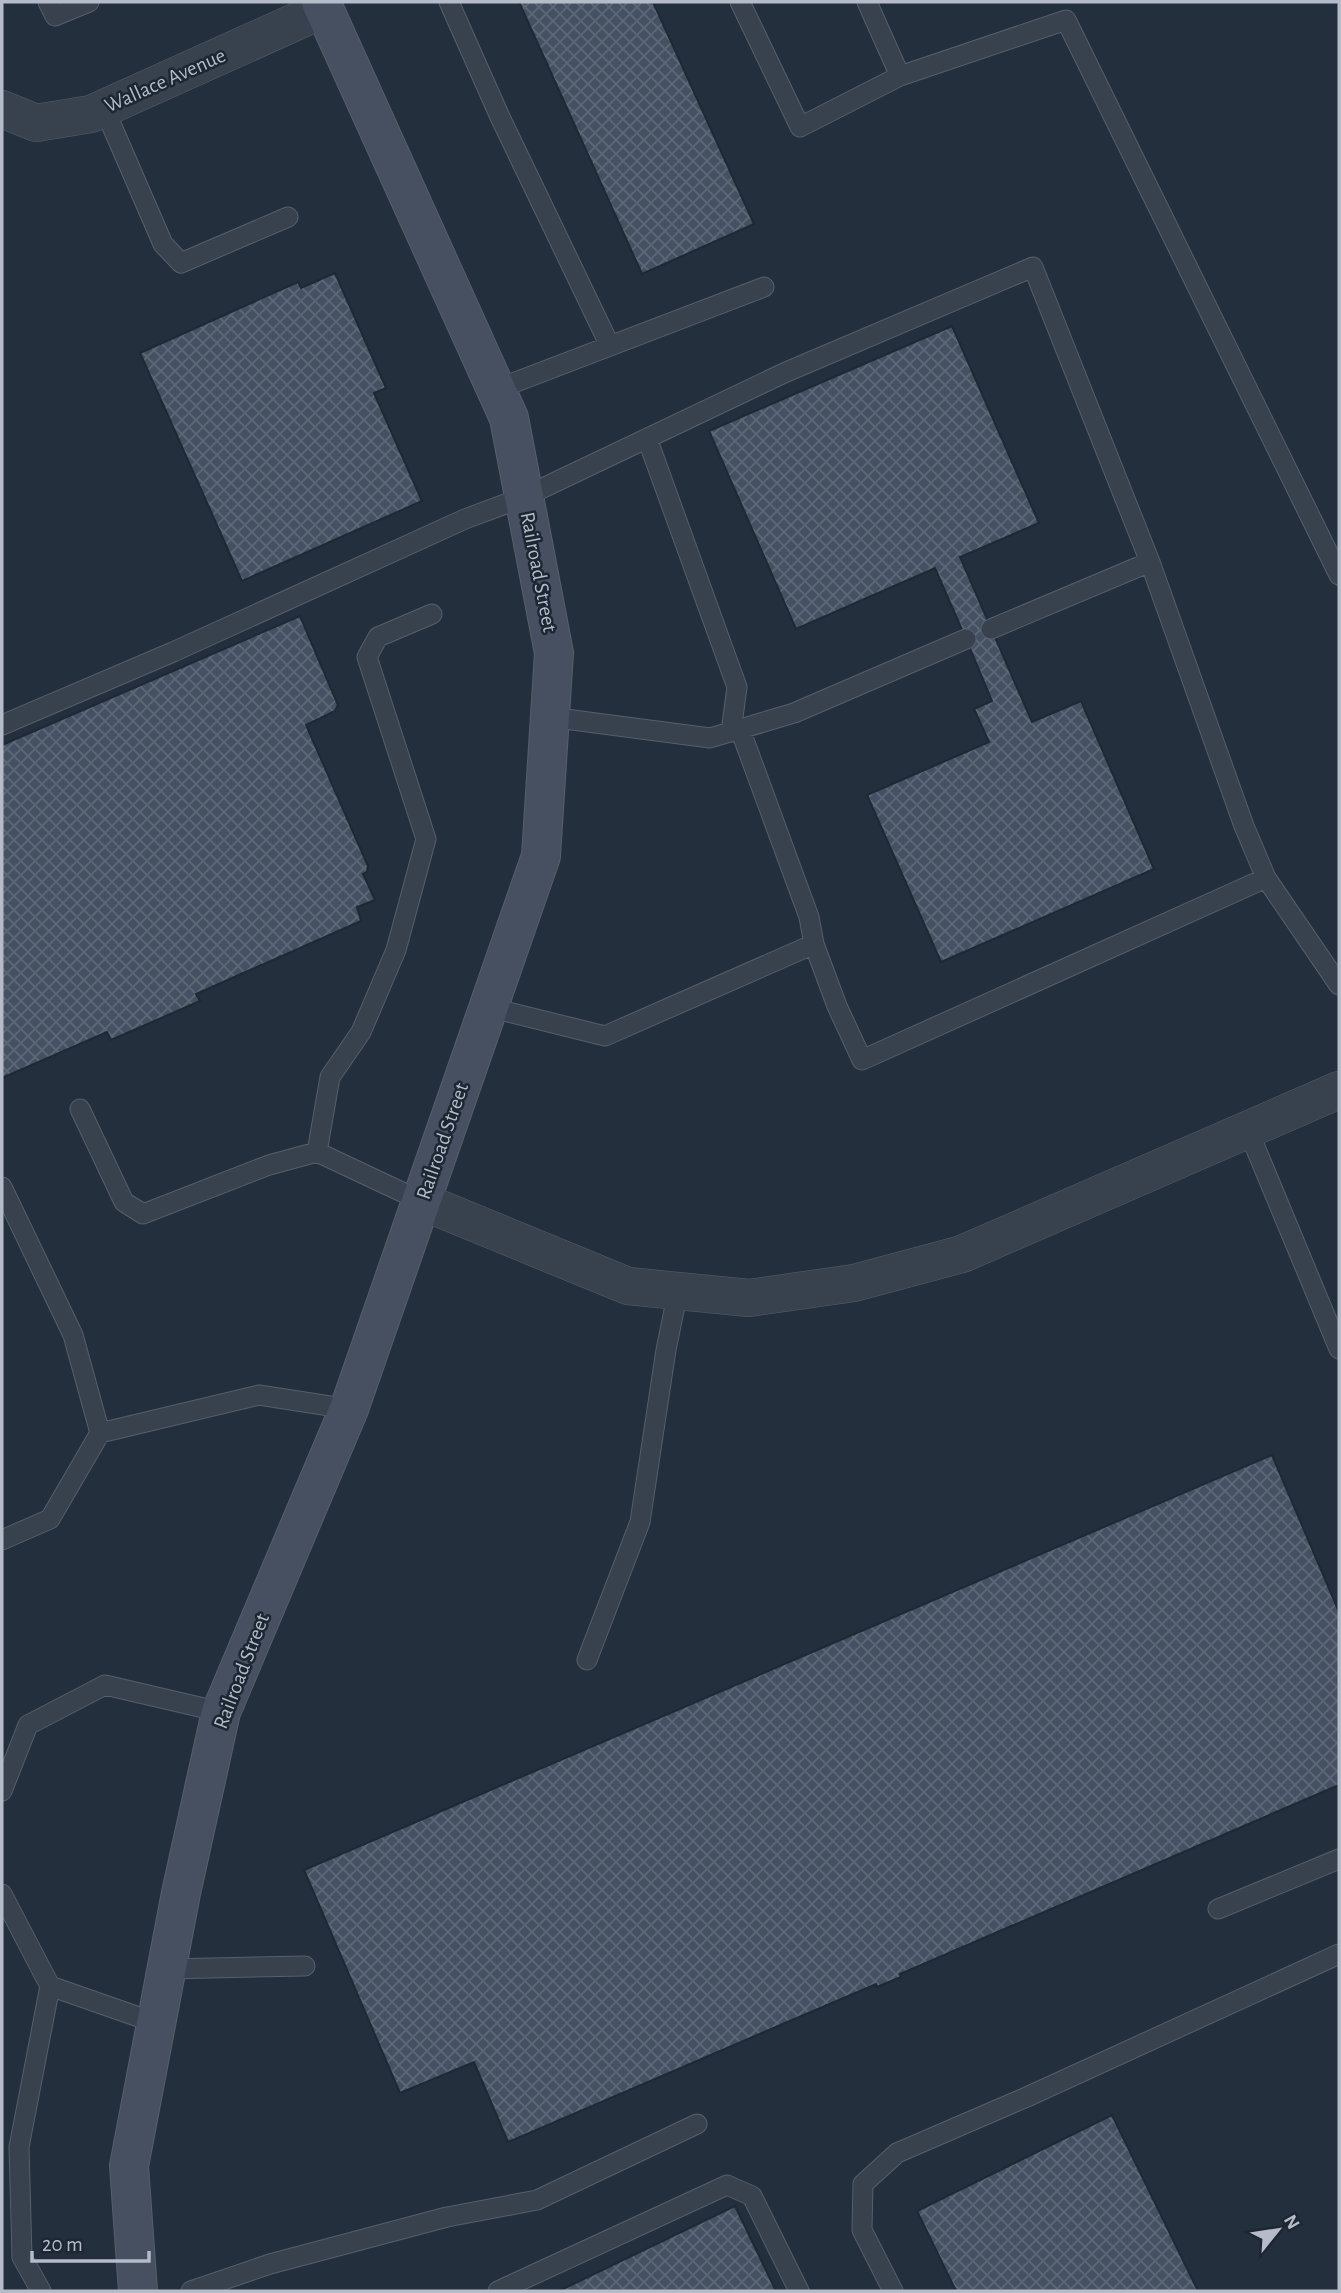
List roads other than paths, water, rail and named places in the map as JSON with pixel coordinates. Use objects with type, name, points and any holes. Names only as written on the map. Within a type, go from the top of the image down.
[{"type":"street","name":"Wallace Avenue","points":[[2,109],[36,123],[91,114],[328,4]]},
{"type":"street","name":"Railroad Street","points":[[138,2291],[129,2166],[166,1969],[221,1712],[349,1409],[541,856],[554,653],[509,418],[328,4]]},
{"type":"street","points":[[421,1201],[628,1286],[750,1298],[854,1283],[962,1254],[1339,1090]]},
{"type":"lane","points":[[48,2],[55,16],[89,2]]},
{"type":"lane","points":[[449,2],[500,117],[610,346]]},
{"type":"lane","points":[[740,2],[800,127],[900,76],[1066,20],[1339,575]]},
{"type":"lane","points":[[867,2],[900,76]]},
{"type":"lane","points":[[104,107],[163,244],[181,262],[288,217]]},
{"type":"lane","points":[[2,724],[173,652],[465,519],[524,497],[784,373],[1033,268],[1150,562],[1244,826],[1266,878],[1339,985]]},
{"type":"lane","points":[[495,390],[764,287]]},
{"type":"lane","points":[[647,438],[737,687],[735,731],[809,917],[814,944],[837,1006],[862,1060],[1266,878]]},
{"type":"lane","points":[[991,629],[1150,562]]},
{"type":"lane","points":[[317,1152],[330,1077],[361,1032],[396,950],[426,839],[367,657],[379,637],[432,614]]},
{"type":"lane","points":[[550,717],[710,738],[794,713],[966,639]]},
{"type":"lane","points":[[488,1007],[605,1037],[814,944]]},
{"type":"lane","points":[[80,1109],[124,1202],[144,1213],[269,1165],[317,1152],[421,1201]]},
{"type":"lane","points":[[1248,1130],[1339,1349]]},
{"type":"lane","points":[[2,1187],[73,1335],[100,1433],[50,1519],[2,1540]]},
{"type":"lane","points":[[587,1660],[640,1522],[666,1350],[678,1291]]},
{"type":"lane","points":[[100,1433],[259,1395],[349,1409]]},
{"type":"lane","points":[[2,1791],[28,1725],[105,1685],[221,1712]]},
{"type":"lane","points":[[1218,1909],[1339,1859]]},
{"type":"lane","points":[[2,1894],[50,1986],[19,2147],[22,2257],[41,2291]]},
{"type":"lane","points":[[893,2291],[862,2230],[863,2183],[897,2152],[1029,2096],[1339,1954]]},
{"type":"lane","points":[[166,1969],[305,1966]]},
{"type":"lane","points":[[50,1986],[156,2023]]},
{"type":"lane","points":[[191,2291],[270,2264],[435,2220],[537,2200],[697,2123]]},
{"type":"lane","points":[[498,2291],[727,2185],[752,2196],[799,2291]]}]
